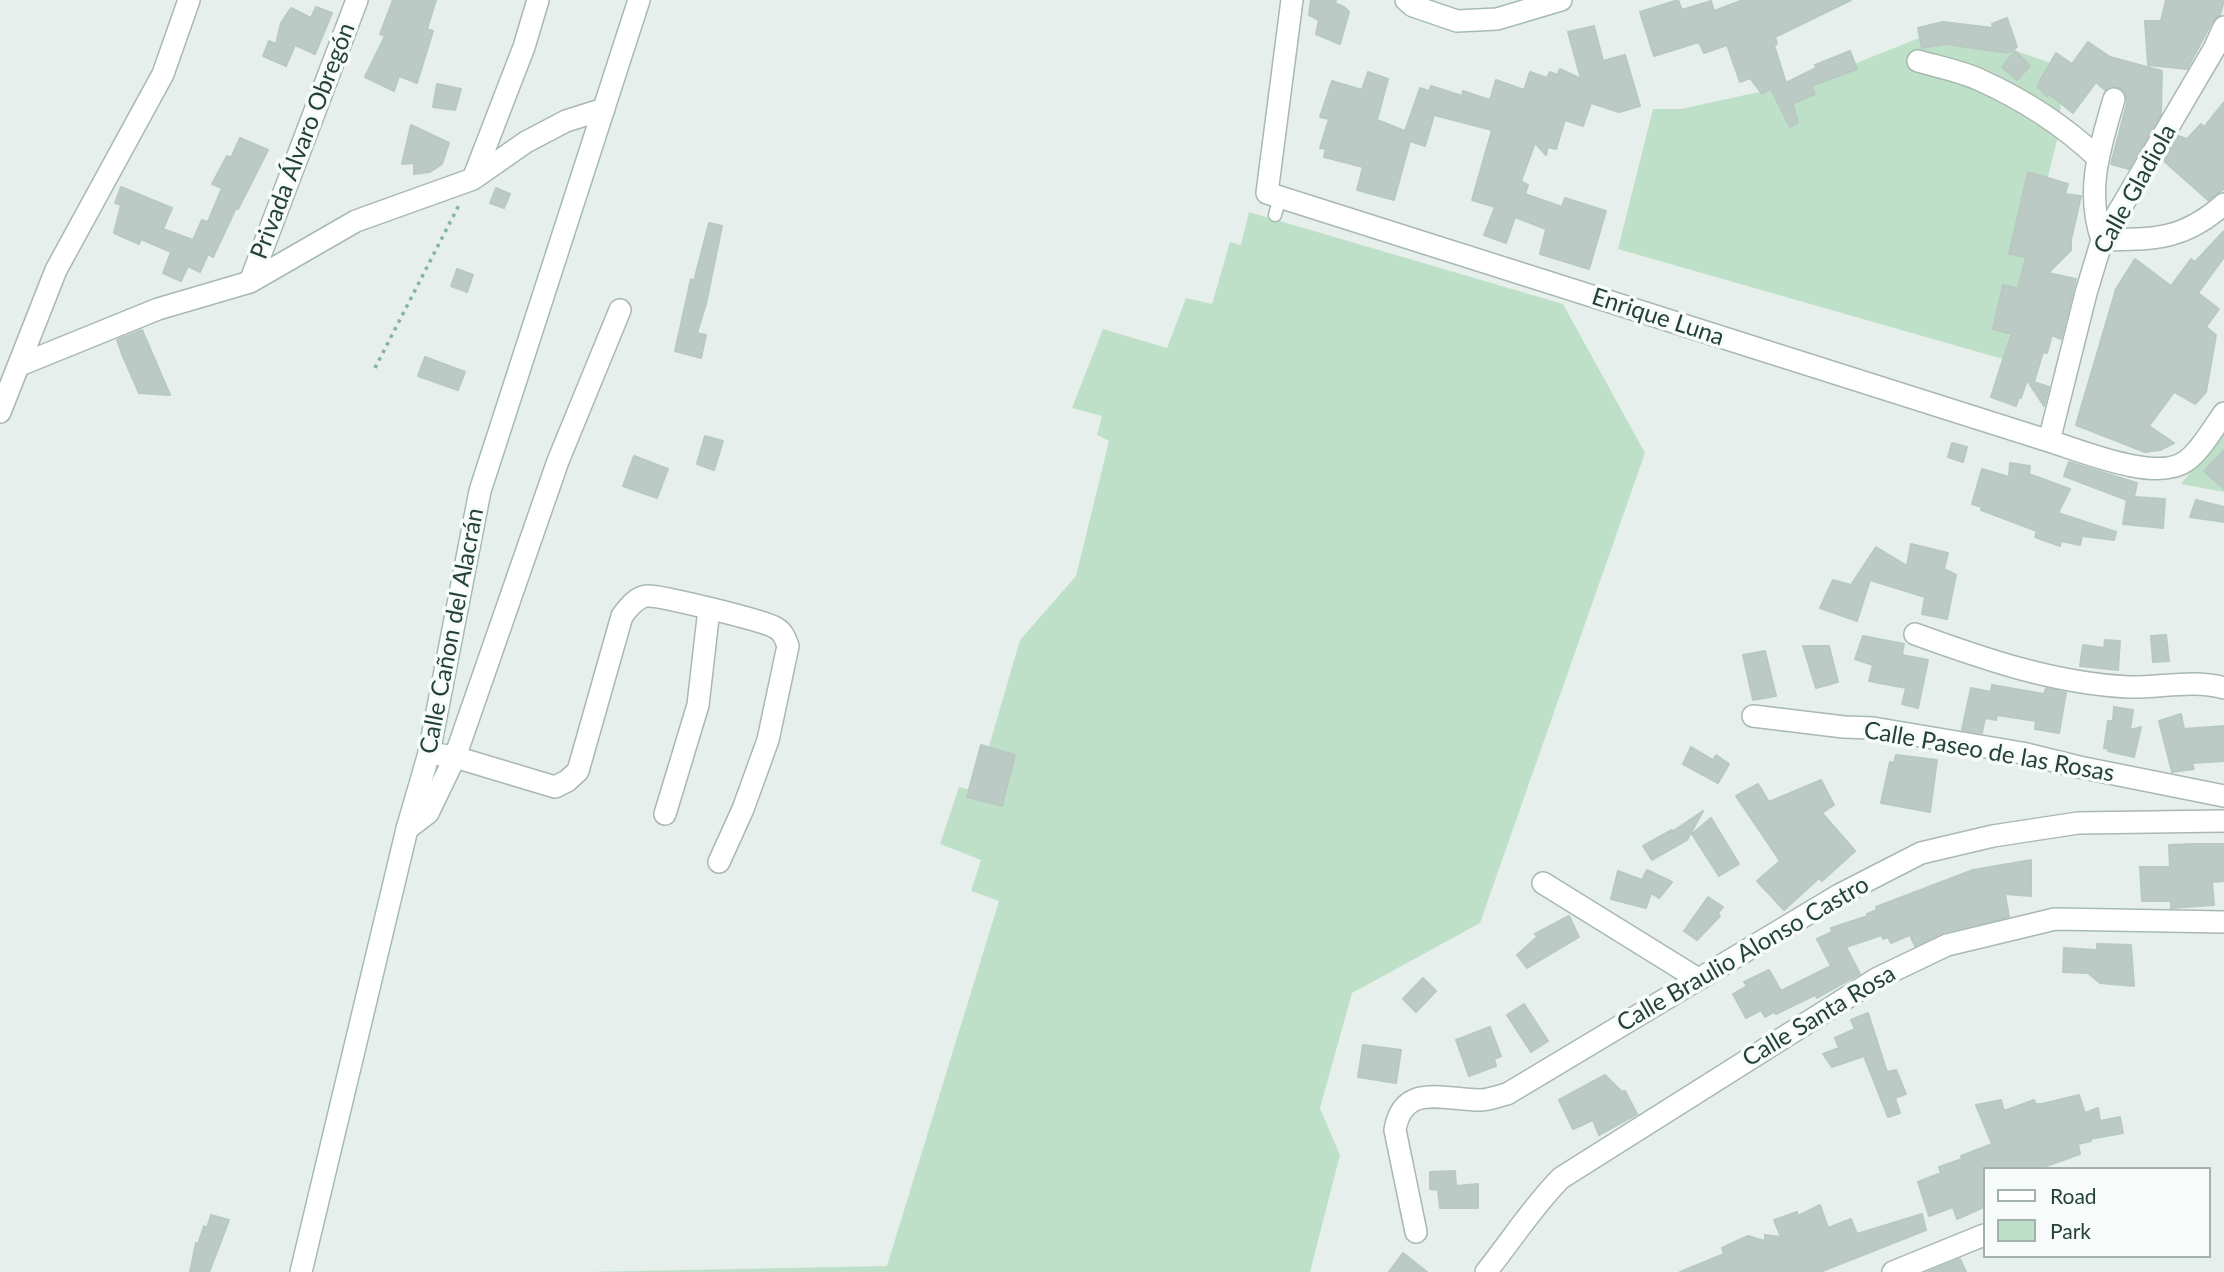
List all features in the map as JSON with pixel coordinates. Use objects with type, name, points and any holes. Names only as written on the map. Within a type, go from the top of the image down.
[{"type":"street","points":[[0,412],[56,270],[163,74],[189,0]]},
{"type":"street","name":"Privada Álvaro Obregón","points":[[250,282],[357,0]]},
{"type":"street","points":[[473,178],[524,47],[538,0]]},
{"type":"street","name":"Calle Cañon del Alacrán","points":[[301,1272],[407,829],[429,753],[480,491],[639,0]]},
{"type":"street","name":"Enrique Luna","points":[[1292,0],[1274,202],[2144,469],[2170,469],[2188,461],[2224,413]]},
{"type":"street","points":[[1406,0],[1413,6],[1457,21],[1497,19],[1561,0]]},
{"type":"street","name":"Calle Gladiola","points":[[2049,441],[2102,240],[2214,49],[2224,27]]},
{"type":"street","points":[[1918,61],[1978,79],[2075,136],[2097,157]]},
{"type":"street","points":[[2114,99],[2097,157],[2093,202],[2095,221],[2102,240],[2154,239],[2186,231],[2224,204]]},
{"type":"street","points":[[20,365],[158,309],[250,282],[356,221],[473,178],[526,142],[566,121],[604,109]]},
{"type":"street","points":[[407,829],[428,813],[455,757],[558,461],[620,310]]},
{"type":"street","points":[[429,753],[455,757],[555,787],[578,771],[622,617],[630,605],[647,596],[774,626],[784,634],[788,646],[768,740],[743,809],[719,862]]},
{"type":"street","points":[[665,814],[698,705],[709,609]]},
{"type":"street","points":[[1915,634],[2003,666],[2051,677],[2128,687],[2208,684],[2224,688]]},
{"type":"street","name":"Calle Paseo de las Rosas","points":[[1753,716],[1873,728],[1983,746],[2224,796]]},
{"type":"street","name":"Calle Braulio Alonso Castro","points":[[1416,1232],[1395,1130],[1397,1115],[1406,1103],[1425,1097],[1483,1100],[1507,1094],[1839,895],[1921,853],[1993,836],[2078,823],[2224,821]]},
{"type":"street","points":[[1543,883],[1698,979]]},
{"type":"street","name":"Calle Santa Rosa","points":[[1486,1272],[1540,1199],[1561,1178],[1878,978],[1947,945],[2055,919],[2224,922]]},
{"type":"street","points":[[1894,1272],[1982,1236]]},
{"type":"path","points":[[374,368],[473,178]]},
{"type":"green space","points":[[1924,36],[2016,51],[2063,67],[2059,132],[2003,359],[1618,249],[1653,109],[1681,109],[1814,80]]},
{"type":"green space","points":[[1249,212],[1563,304],[1645,453],[1480,923],[1352,993],[1320,1108],[1340,1155],[1310,1272],[588,1272],[887,1266],[999,901],[971,891],[981,860],[940,844],[959,787],[976,791],[1020,640],[1076,576],[1109,441],[1097,435],[1102,416],[1072,408],[1103,329],[1167,348],[1186,298],[1212,304],[1230,242],[1241,245]]},
{"type":"green space","points":[[2224,430],[2224,492],[2181,484]]},
{"type":"building","points":[[393,0],[436,0],[427,29],[433,31],[417,83],[399,76],[394,91],[365,77],[385,36],[380,34]]},
{"type":"building","points":[[1311,0],[1336,0],[1335,3],[1349,12],[1340,44],[1316,34],[1319,20],[1309,15]]},
{"type":"building","points":[[1678,0],[1682,10],[1711,1],[1714,11],[1743,0],[1851,0],[1775,37],[1777,44],[1774,45],[1786,83],[1816,68],[1815,65],[1850,51],[1857,69],[1812,86],[1815,94],[1793,104],[1798,123],[1790,127],[1771,89],[1762,94],[1750,78],[1740,82],[1727,45],[1704,53],[1699,42],[1654,56],[1640,12]]},
{"type":"building","points":[[2166,0],[2224,0],[2220,15],[2212,22],[2187,69],[2148,65],[2145,21],[2161,21]]},
{"type":"building","points":[[316,7],[332,13],[315,54],[295,45],[286,66],[263,56],[269,41],[276,44],[281,23],[291,8],[311,18]]},
{"type":"building","points":[[2007,18],[2017,47],[2008,53],[1945,44],[1922,48],[1918,28],[1943,22],[1993,28],[1992,24]]},
{"type":"building","points":[[1594,26],[1603,61],[1625,55],[1640,106],[1619,112],[1591,103],[1583,126],[1565,120],[1556,149],[1548,147],[1546,155],[1535,143],[1521,181],[1528,185],[1525,194],[1562,207],[1565,198],[1606,211],[1589,269],[1540,254],[1546,229],[1515,217],[1506,243],[1484,235],[1495,207],[1472,200],[1492,130],[1434,115],[1425,146],[1410,141],[1394,200],[1357,190],[1363,167],[1324,157],[1326,149],[1320,148],[1329,119],[1320,117],[1332,81],[1362,90],[1368,72],[1388,79],[1377,120],[1405,131],[1420,88],[1429,91],[1431,86],[1462,96],[1463,91],[1490,100],[1496,80],[1524,90],[1530,72],[1547,78],[1550,72],[1557,75],[1560,69],[1581,79],[1568,32]]},
{"type":"building","points":[[2088,42],[2110,57],[2162,71],[2161,114],[2129,169],[2111,164],[2127,103],[2123,89],[2112,86],[2105,90],[2096,82],[2073,113],[2037,86],[2056,53],[2072,64]]},
{"type":"building","points":[[2015,51],[2030,66],[2017,80],[2002,67]]},
{"type":"building","points":[[437,84],[461,89],[455,110],[433,107]]},
{"type":"building","points":[[2224,102],[2224,189],[2208,200],[2164,161],[2178,136],[2187,139],[2201,124],[2204,127]]},
{"type":"building","points":[[411,125],[449,143],[442,164],[430,172],[414,174],[414,163],[402,164]]},
{"type":"building","points":[[240,138],[268,150],[213,257],[208,254],[200,272],[188,266],[181,281],[163,273],[171,252],[141,239],[139,244],[114,233],[121,205],[115,203],[121,187],[172,208],[163,229],[193,240],[202,220],[208,222],[222,188],[212,184],[227,156],[231,158]]},
{"type":"building","points":[[2028,172],[2068,184],[2065,194],[2081,196],[2071,250],[2048,273],[2076,279],[2061,339],[2052,335],[2047,353],[2043,352],[2034,382],[2049,387],[2044,406],[2027,380],[2016,406],[1991,397],[2011,334],[1993,329],[2003,285],[2018,288],[2026,257],[2009,254]]},
{"type":"building","points":[[496,188],[510,194],[504,208],[490,203]]},
{"type":"building","points":[[709,223],[722,226],[706,304],[697,333],[706,335],[701,358],[675,351],[691,279],[694,281]]},
{"type":"building","points":[[2224,231],[2224,257],[2198,293],[2219,309],[2206,327],[2216,335],[2206,392],[2195,404],[2174,392],[2149,426],[2174,443],[2160,450],[2145,452],[2076,425],[2116,289],[2135,259],[2171,286],[2191,259],[2195,262]]},
{"type":"building","points":[[457,269],[473,275],[467,292],[451,286]]},
{"type":"building","points":[[142,330],[170,395],[139,393],[122,354],[117,340]]},
{"type":"building","points":[[425,357],[465,372],[458,390],[418,376]]},
{"type":"building","points":[[705,436],[723,441],[714,470],[697,464]]},
{"type":"building","points":[[1952,443],[1967,447],[1963,462],[1948,457]]},
{"type":"building","points":[[2224,450],[2224,489],[2204,471]]},
{"type":"building","points":[[634,456],[668,469],[657,498],[623,486]]},
{"type":"building","points":[[2069,462],[2137,483],[2134,497],[2165,499],[2163,528],[2123,524],[2127,500],[2064,476]]},
{"type":"building","points":[[2010,463],[2030,466],[2029,474],[2070,489],[2058,513],[2116,532],[2114,540],[2082,536],[2080,545],[2061,541],[2060,546],[2035,537],[2037,531],[1972,504],[1982,469],[2009,477]]},
{"type":"building","points":[[2196,500],[2224,507],[2224,522],[2190,517]]},
{"type":"building","points":[[1911,544],[1948,553],[1944,569],[1956,575],[1947,619],[1922,614],[1925,597],[1870,580],[1857,621],[1820,608],[1833,580],[1851,585],[1876,547],[1907,566]]},
{"type":"building","points":[[2166,635],[2169,661],[2153,662],[2151,636]]},
{"type":"building","points":[[1863,636],[1904,644],[1902,655],[1928,660],[1918,708],[1902,704],[1906,688],[1869,681],[1873,665],[1855,659]]},
{"type":"building","points":[[2105,640],[2120,641],[2118,670],[2080,666],[2083,645],[2104,648]]},
{"type":"building","points":[[1803,646],[1829,646],[1838,682],[1816,688]]},
{"type":"building","points":[[1765,651],[1776,696],[1753,700],[1743,655]]},
{"type":"building","points":[[1992,685],[2044,694],[2046,688],[2066,693],[2059,733],[2035,729],[2036,721],[1997,715],[1996,720],[1985,718],[1982,733],[1962,730],[1971,688],[1991,692]]},
{"type":"building","points":[[2114,707],[2133,710],[2130,730],[2141,727],[2134,757],[2104,748],[2108,721],[2113,721]]},
{"type":"building","points":[[2181,714],[2184,729],[2224,726],[2224,761],[2192,763],[2194,769],[2172,772],[2159,721]]},
{"type":"building","points":[[981,745],[1015,755],[1002,806],[967,797]]},
{"type":"building","points":[[1691,747],[1713,760],[1716,755],[1729,764],[1718,783],[1683,764]]},
{"type":"building","points":[[1896,755],[1937,760],[1930,812],[1881,803],[1890,762],[1894,763]]},
{"type":"building","points":[[1821,780],[1834,805],[1822,813],[1855,851],[1822,881],[1819,878],[1784,910],[1757,881],[1780,861],[1736,796],[1758,784],[1769,802]]},
{"type":"building","points":[[1703,811],[1687,840],[1652,860],[1643,846],[1672,832]]},
{"type":"building","points":[[1711,818],[1739,864],[1719,876],[1692,834]]},
{"type":"building","points":[[2224,844],[2224,881],[2212,882],[2214,905],[2171,908],[2171,901],[2142,901],[2140,867],[2170,867],[2169,845]]},
{"type":"building","points":[[2031,860],[2031,896],[2005,894],[2009,917],[1944,932],[1915,946],[1910,935],[1891,943],[1888,937],[1883,939],[1882,935],[1846,947],[1860,974],[1817,998],[1815,995],[1776,1014],[1774,1012],[1765,1017],[1761,1010],[1746,1018],[1733,994],[1747,986],[1744,982],[1769,970],[1781,991],[1831,966],[1817,939],[1832,932],[1831,928],[1868,916],[1867,914],[1877,910],[1876,907],[1973,870]]},
{"type":"building","points":[[1647,870],[1672,882],[1659,898],[1651,893],[1646,908],[1611,899],[1618,871],[1642,880]]},
{"type":"building","points":[[1708,897],[1723,907],[1718,913],[1720,916],[1697,940],[1684,931]]},
{"type":"building","points":[[1569,916],[1579,937],[1527,968],[1517,955],[1537,937],[1535,934]]},
{"type":"building","points":[[2097,944],[2131,945],[2134,986],[2100,983],[2088,973],[2063,972],[2064,948],[2097,950]]},
{"type":"building","points":[[1423,978],[1436,991],[1416,1012],[1403,999]]},
{"type":"building","points":[[1524,1004],[1548,1041],[1531,1052],[1507,1015]]},
{"type":"building","points":[[1868,1013],[1887,1072],[1896,1070],[1906,1094],[1895,1098],[1900,1113],[1888,1117],[1864,1056],[1832,1067],[1823,1054],[1839,1048],[1835,1038],[1855,1029],[1851,1020]]},
{"type":"building","points":[[1490,1027],[1501,1056],[1494,1059],[1496,1066],[1469,1076],[1456,1040]]},
{"type":"building","points":[[1363,1045],[1401,1050],[1396,1083],[1358,1077]]},
{"type":"building","points":[[1605,1075],[1622,1092],[1625,1091],[1637,1114],[1599,1135],[1593,1120],[1573,1129],[1559,1100]]},
{"type":"building","points":[[2079,1095],[2085,1113],[2098,1108],[2100,1121],[2120,1117],[2123,1133],[2078,1144],[2080,1154],[2044,1167],[1982,1167],[1982,1208],[1957,1219],[1953,1207],[1929,1216],[1918,1182],[1941,1173],[1939,1167],[1992,1144],[1976,1105],[2001,1100],[2004,1111],[2034,1100],[2036,1104]]},
{"type":"building","points":[[1455,1171],[1456,1186],[1478,1184],[1478,1208],[1440,1208],[1438,1190],[1430,1189],[1430,1172]]},
{"type":"building","points":[[1820,1205],[1828,1228],[1851,1219],[1857,1234],[1922,1214],[1926,1230],[1820,1272],[1680,1272],[1724,1254],[1722,1248],[1748,1236],[1765,1241],[1765,1235],[1781,1237],[1774,1220],[1797,1212],[1798,1216]]},
{"type":"building","points":[[211,1215],[229,1220],[209,1272],[190,1272],[196,1243],[198,1244],[204,1226],[207,1228]]},
{"type":"building","points":[[1403,1253],[1427,1272],[1389,1272]]},
{"type":"building","points":[[1960,1259],[1966,1272],[1928,1272]]}]
